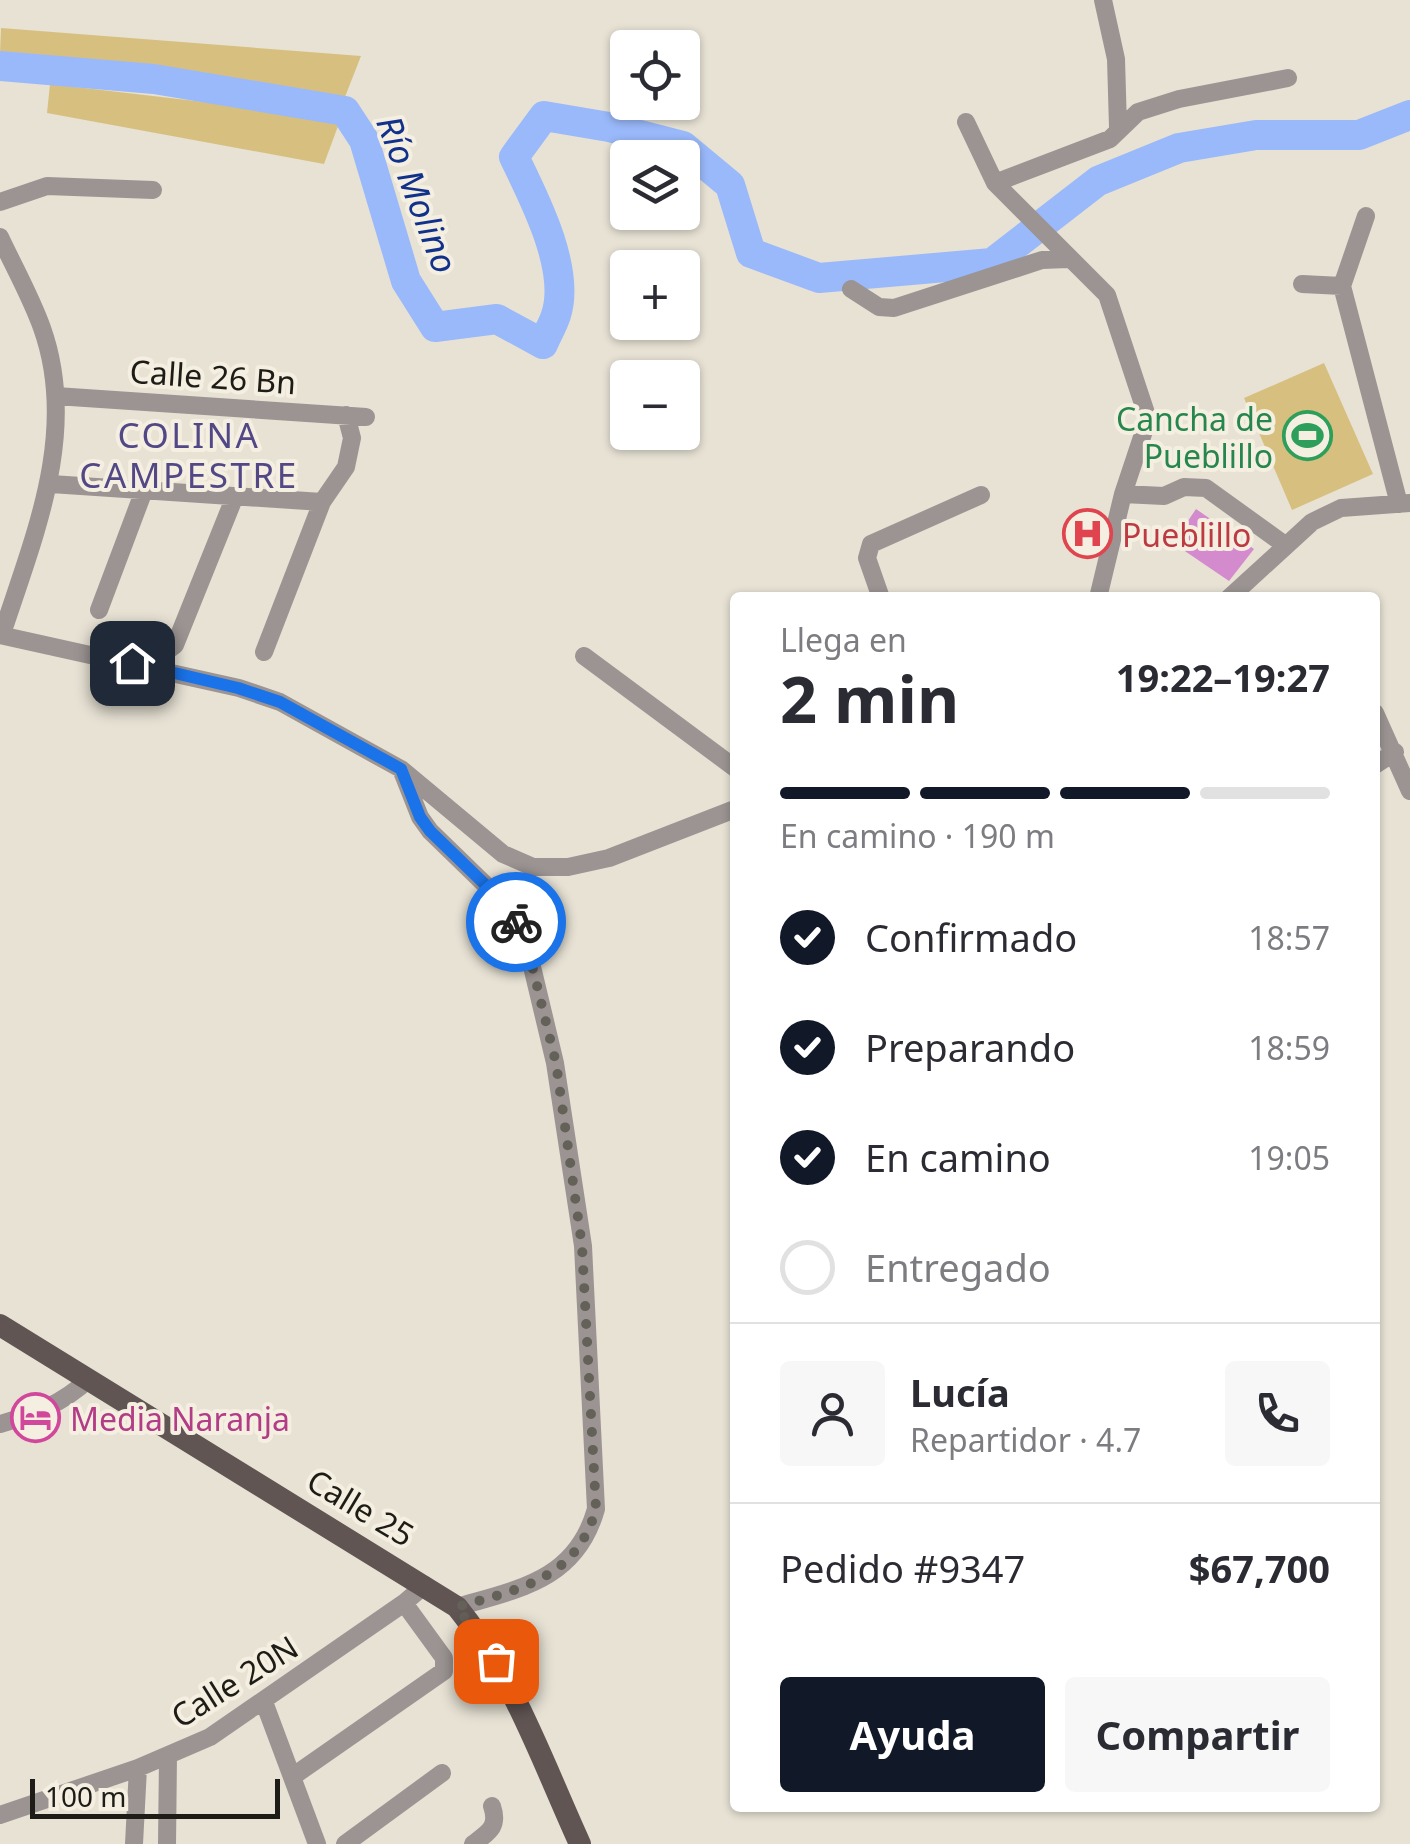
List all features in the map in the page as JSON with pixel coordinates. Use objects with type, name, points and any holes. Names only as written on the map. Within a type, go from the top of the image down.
[{"type":"main road","name":"Calle 25","points":[[0,1325],[457,1607],[485,1642],[506,1680],[580,1844]]},
{"type":"street","points":[[1103,0],[1117,72],[1118,128]]},
{"type":"street","points":[[995,183],[1110,138],[1138,112],[1178,99],[1288,78]]},
{"type":"street","points":[[966,122],[995,183],[1107,295],[1148,418],[1100,592]]},
{"type":"street","points":[[0,202],[48,186],[153,190]]},
{"type":"street","points":[[1235,592],[1312,522],[1341,508],[1404,503],[1342,286],[1366,216]]},
{"type":"street","points":[[0,238],[43,330],[56,396],[50,484],[1,634],[238,688],[280,702],[401,769],[503,854],[533,866],[568,867],[609,858],[730,811]]},
{"type":"street","points":[[850,289],[879,307],[894,308],[1042,260],[1068,259]]},
{"type":"street","points":[[1302,284],[1342,286]]},
{"type":"street","name":"Calle 26 Bn","points":[[56,396],[356,416],[346,466],[322,502]]},
{"type":"street","points":[[50,484],[322,502],[264,652]]},
{"type":"street","points":[[1124,494],[1164,496],[1184,487],[1206,488],[1285,544]]},
{"type":"street","points":[[99,610],[143,493]]},
{"type":"street","points":[[879,592],[867,558],[871,544],[980,495]]},
{"type":"street","points":[[96,654],[167,650],[175,645],[235,496]]},
{"type":"street","points":[[584,656],[730,764]]},
{"type":"street","points":[[1380,723],[1410,791]]},
{"type":"street","points":[[1380,762],[1395,752]]},
{"type":"street","points":[[401,769],[420,817],[430,831],[500,899],[524,933],[556,1063],[582,1246],[596,1509],[590,1532],[572,1558],[552,1574],[518,1590],[457,1607]]},
{"type":"street","points":[[0,1424],[46,1410],[89,1379]]},
{"type":"street","name":"Calle 20N","points":[[0,1816],[138,1768],[210,1737],[404,1604],[425,1584]]},
{"type":"street","points":[[292,1777],[444,1671],[444,1658],[404,1604]]},
{"type":"street","points":[[264,1702],[318,1844]]},
{"type":"street","points":[[167,1844],[168,1756]]},
{"type":"street","points":[[134,1844],[138,1768]]},
{"type":"street","points":[[345,1844],[442,1774]]},
{"type":"street","points":[[473,1844],[493,1829],[496,1819],[492,1806]]},
{"type":"shaded area","points":[[1,28],[361,56],[343,102],[0,53]]},
{"type":"shaded area","points":[[50,84],[341,118],[324,164],[47,113]]},
{"type":"shaded area","name":"Cancha de Pueblillo","points":[[1324,363],[1373,474],[1292,510],[1244,398]]},
{"type":"building","name":"Pueblillo","points":[[1196,509],[1254,549],[1229,581],[1173,543]]},
{"type":"building","name":"Pueblillo","points":[[1074,520],[1102,526],[1097,548],[1070,543]]},
{"type":"waterway","name":"Río Molino","points":[[0,66],[154,79],[345,111],[364,140],[406,281],[435,327],[497,319],[543,344],[556,315],[559,277],[548,234],[514,157],[544,116],[683,146],[730,185],[751,253],[819,278],[992,263],[1098,181],[1179,148],[1256,135],[1359,135],[1410,115]]},
{"type":"way so far","points":[[496,1661],[457,1607],[518,1590],[552,1574],[572,1558],[590,1532],[596,1509],[582,1246],[556,1063],[524,933],[516,922]]},
{"type":"place","name":"Cancha de Pueblillo","points":[[1308,436]]},
{"type":"place","name":"Pueblillo","points":[[1087,534]]},
{"type":"place","name":"Media Naranja","points":[[35,1418]]},
{"type":"district","name":"COLINA CAMPESTRE","points":[[189,454]]},
{"type":"route","points":[[132,663],[280,702],[401,769],[420,817],[430,831],[500,899],[516,922]]}]
